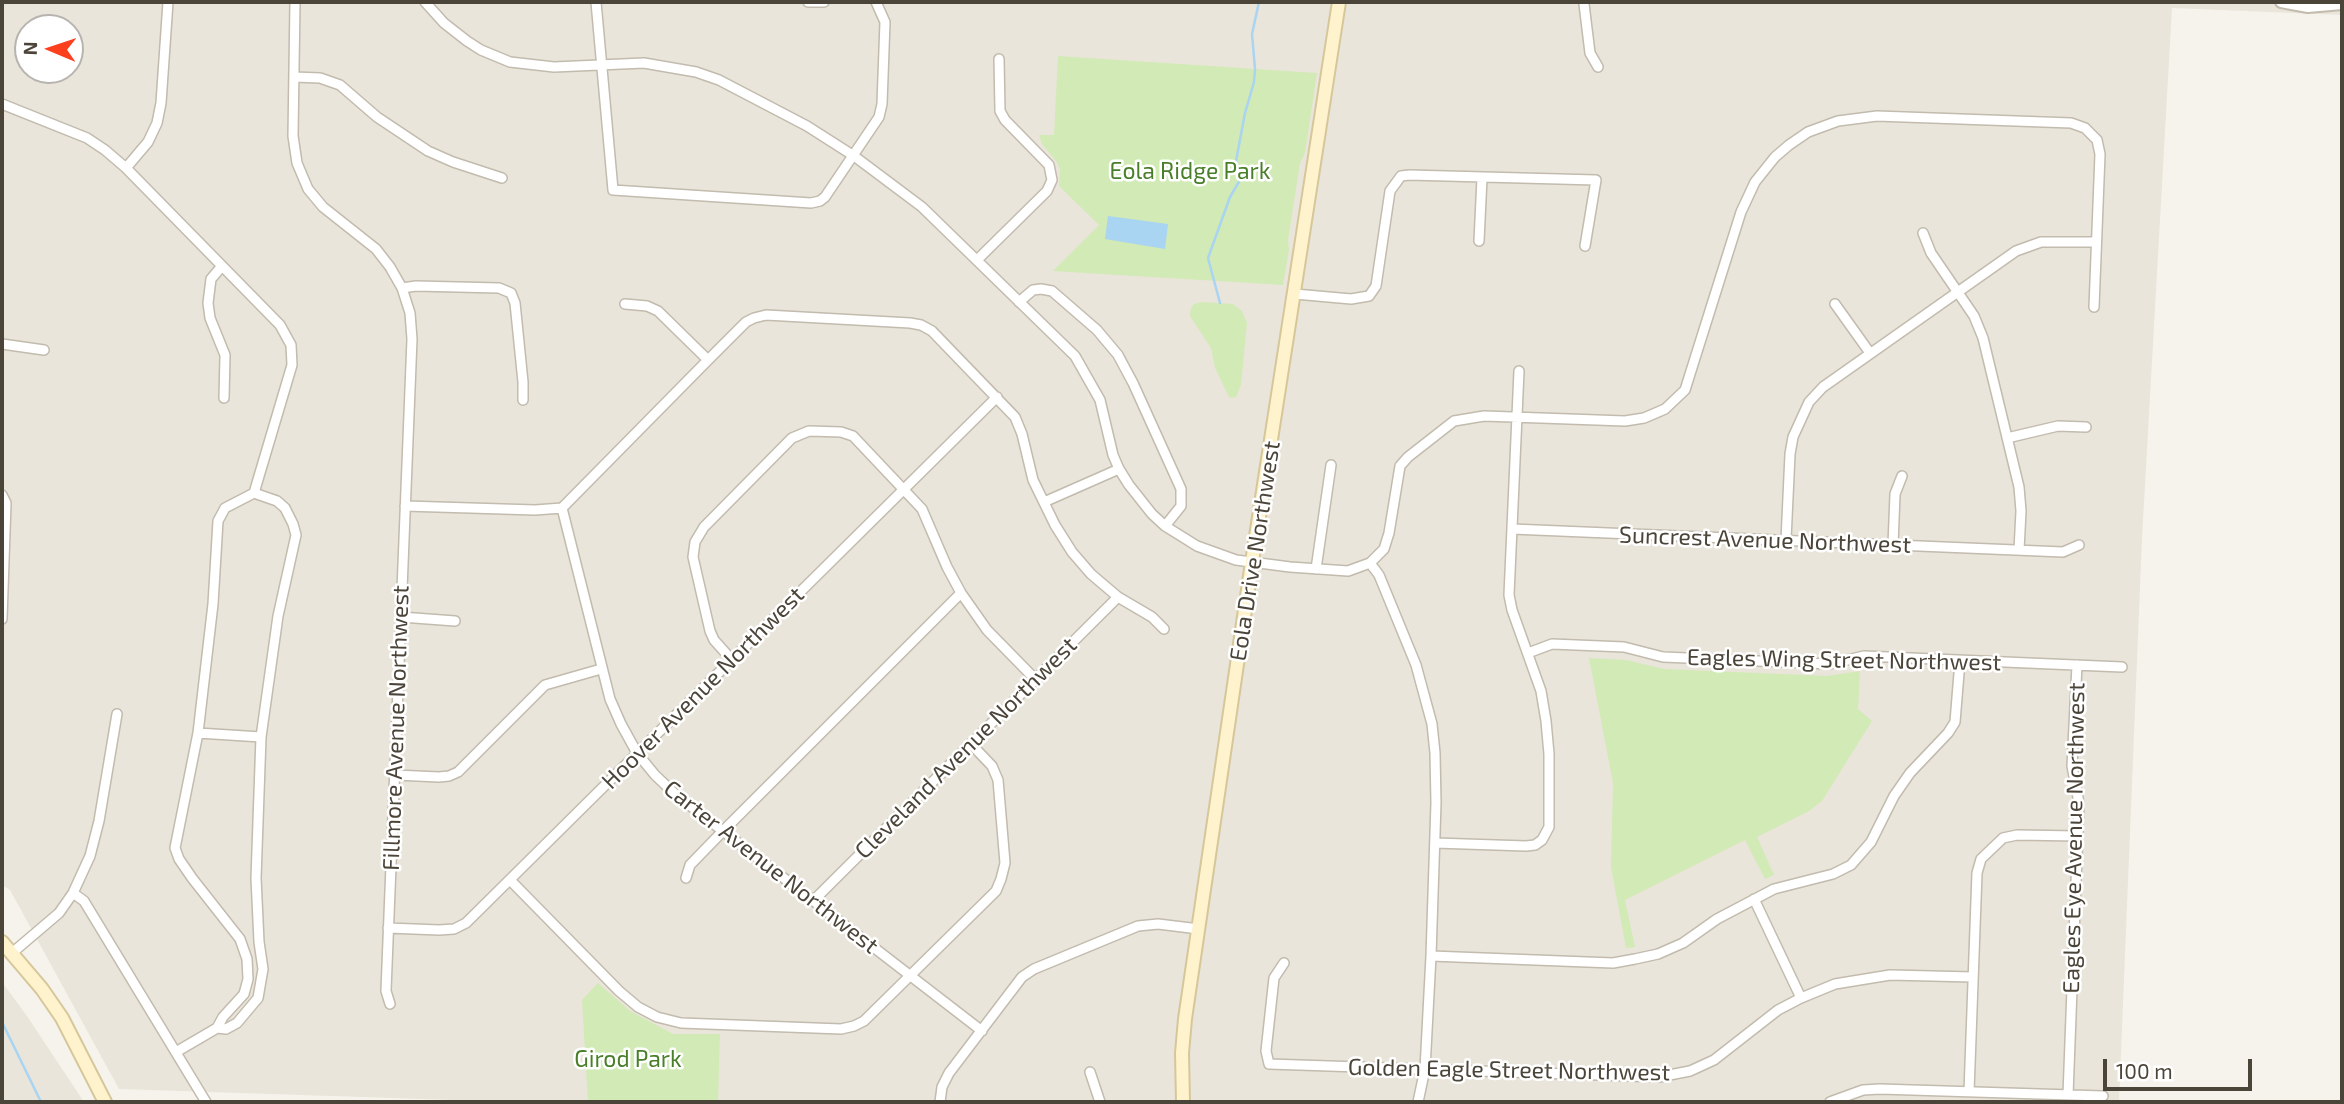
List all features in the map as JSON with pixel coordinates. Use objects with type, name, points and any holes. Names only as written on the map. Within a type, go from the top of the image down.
[{"type":"main road","name":"Eola Drive Northwest","points":[[1182,1102],[1183,1035],[1252,562],[1339,2]]},
{"type":"main road","points":[[2,942],[42,989],[62,1018],[105,1102]]},
{"type":"street","points":[[126,167],[148,142],[157,123],[161,103],[168,2]]},
{"type":"street","name":"Fillmore Avenue Northwest","points":[[295,2],[292,136],[297,163],[308,189],[323,207],[376,249],[390,267],[402,288],[410,313],[412,339],[386,991],[390,1004]]},
{"type":"street","points":[[425,2],[444,23],[467,41],[510,62],[540,67],[624,62],[661,65],[719,80],[807,126],[854,156],[913,200],[1075,356],[1100,400],[1119,469],[1140,499],[1165,526],[1197,546],[1236,560],[1348,571],[1370,563],[1384,549],[1389,533],[1398,472],[1408,457],[1454,421],[1472,417],[1625,421],[1644,418],[1665,409],[1685,390],[1741,212],[1755,182],[1775,157],[1789,145],[1808,132],[1838,121],[1891,117],[2071,123],[2085,128],[2097,140],[2101,154],[2094,307]]},
{"type":"street","points":[[596,2],[613,190],[811,203],[825,197],[880,117],[885,22],[876,2]]},
{"type":"street","points":[[808,2],[824,2]]},
{"type":"street","points":[[2281,2],[2308,7],[2342,4]]},
{"type":"street","points":[[1585,3],[1590,53],[1598,67]]},
{"type":"street","points":[[977,260],[1047,191],[1052,180],[1049,165],[1005,120],[1000,111],[999,59]]},
{"type":"street","points":[[294,77],[320,78],[340,85],[386,123],[428,151],[502,177]]},
{"type":"street","points":[[2,104],[88,138],[126,167],[280,325],[291,345],[292,365],[254,493],[225,508],[218,521],[213,604],[198,733],[175,848],[192,878],[240,939],[247,959],[248,979],[244,994],[223,1017],[217,1028],[176,1052]]},
{"type":"street","points":[[1295,294],[1351,299],[1368,296],[1376,286],[1390,191],[1401,176],[1595,180],[1585,246]]},
{"type":"street","points":[[1479,241],[1482,178]]},
{"type":"street","points":[[1923,233],[1931,253],[1974,316],[1983,338],[2020,487],[2019,550]]},
{"type":"street","points":[[1786,540],[1790,454],[1800,418],[1809,402],[1823,387],[2016,251],[2041,242],[2096,242]]},
{"type":"street","points":[[222,266],[211,279],[208,303],[210,318],[225,355],[224,398]]},
{"type":"street","points":[[402,288],[499,288],[511,293],[515,303],[523,400]]},
{"type":"street","points":[[1019,302],[1033,290],[1052,291],[1097,330],[1118,355],[1181,489],[1181,506],[1165,526]]},
{"type":"street","points":[[625,304],[647,306],[657,311],[708,360]]},
{"type":"street","points":[[1835,304],[1870,353]]},
{"type":"street","points":[[405,506],[535,510],[562,508],[746,322],[766,315],[910,323],[932,331],[1015,417],[1033,480],[1072,552],[1091,574],[1118,597],[1152,617],[1164,629]]},
{"type":"street","points":[[2,344],[44,350]]},
{"type":"street","points":[[1435,843],[1535,845],[1542,840],[1549,827],[1549,754],[1541,691],[1509,595],[1519,371]]},
{"type":"street","name":"Hoover Avenue Northwest","points":[[388,928],[454,929],[466,923],[997,397]]},
{"type":"street","points":[[2007,438],[2058,426],[2086,427]]},
{"type":"street","points":[[731,659],[710,631],[694,557],[695,542],[704,527],[792,438],[809,431],[841,432],[853,436],[922,509],[961,593],[987,630],[1035,679]]},
{"type":"street","points":[[1317,569],[1331,465]]},
{"type":"street","points":[[1044,502],[1119,469]]},
{"type":"street","points":[[1893,545],[1895,494],[1902,476]]},
{"type":"street","points":[[217,1028],[226,1029],[250,1011],[258,998],[262,978],[256,878],[261,737],[278,616],[296,535],[285,508],[277,501],[254,493]]},
{"type":"street","points":[[2,495],[6,503],[2,619]]},
{"type":"street","name":"Carter Avenue Northwest","points":[[562,508],[601,669],[621,724],[638,754],[675,794],[982,1031]]},
{"type":"street","name":"Suncrest Avenue Northwest","points":[[1512,529],[2063,552],[2079,545]]},
{"type":"street","points":[[1370,563],[1379,575],[1406,635],[1424,690],[1435,753],[1431,956],[1425,1069],[1419,1102]]},
{"type":"street","points":[[686,878],[690,865],[961,593]]},
{"type":"street","name":"Cleveland Avenue Northwest","points":[[814,900],[1118,597]]},
{"type":"street","points":[[401,617],[455,621]]},
{"type":"street","name":"Eagles Wing Street Northwest","points":[[1528,653],[1552,644],[1624,647],[1663,657],[1774,662],[1830,664],[1864,656],[2122,667]]},
{"type":"street","points":[[1431,956],[1613,963],[1658,954],[1683,943],[1717,919],[1774,889],[1833,874],[1851,865],[1871,842],[1894,796],[1925,755],[1948,733],[1955,722],[1960,661]]},
{"type":"street","name":"Eagles Eye Avenue Northwest","points":[[2068,1095],[2079,803],[2072,766],[2077,666]]},
{"type":"street","points":[[394,775],[439,777],[458,772],[545,685],[601,669]]},
{"type":"street","points":[[12,953],[59,913],[73,893],[90,856],[99,821],[117,714]]},
{"type":"street","points":[[198,733],[261,737]]},
{"type":"street","points":[[511,881],[619,991],[638,1007],[657,1017],[681,1023],[841,1029],[864,1021],[996,891],[1002,879],[1005,863],[998,780],[992,766],[971,744]]},
{"type":"street","points":[[1969,1092],[1978,873],[1981,859],[2003,838],[2017,835],[2078,836]]},
{"type":"street","points":[[73,893],[84,901],[206,1102]]},
{"type":"street","points":[[1754,899],[1801,998]]},
{"type":"street","points":[[940,1102],[942,1087],[949,1073],[1022,977],[1034,969],[1139,926],[1158,923],[1199,929]]},
{"type":"street","name":"Golden Eagle Street Northwest","points":[[1284,963],[1274,978],[1266,1051],[1269,1064],[1673,1075],[1714,1060],[1768,1017],[1801,998],[1835,984],[1864,977],[1890,975],[1973,977]]},
{"type":"street","points":[[1090,1072],[1100,1102]]},
{"type":"street","points":[[1830,1102],[1863,1090],[2103,1097]]},
{"type":"shaded area","points":[[2,2],[2342,2],[2342,15],[2172,8],[2142,538],[2119,1102],[515,1102],[119,1089],[10,890],[2,885]]},
{"type":"shaded area","points":[[2,982],[27,1016],[84,1102],[2,1102]]},
{"type":"green space","name":"Eola Ridge Park","points":[[1058,56],[1317,73],[1305,153],[1300,163],[1283,285],[1053,271],[1099,225],[1059,186],[1060,170],[1057,162],[1042,144],[1039,135],[1054,135]]},
{"type":"green space","points":[[1194,304],[1233,304],[1242,311],[1247,323],[1241,385],[1236,397],[1229,397],[1215,368],[1211,348],[1190,316]]},
{"type":"green space","points":[[1589,658],[1626,660],[1664,669],[1827,676],[1860,671],[1858,709],[1872,721],[1822,801],[1809,811],[1757,837],[1774,875],[1765,879],[1745,840],[1625,900],[1635,947],[1626,948],[1611,867],[1613,783]]},
{"type":"green space","name":"Girod Park","points":[[598,983],[630,1011],[673,1034],[720,1034],[718,1102],[588,1102],[582,1000]]},
{"type":"water","points":[[1108,216],[1168,224],[1165,249],[1105,239]]},
{"type":"waterway","points":[[1220,303],[1208,258],[1230,197],[1240,180],[1236,161],[1254,82],[1252,34],[1259,2]]},
{"type":"waterway","points":[[2,1022],[41,1102]]}]
